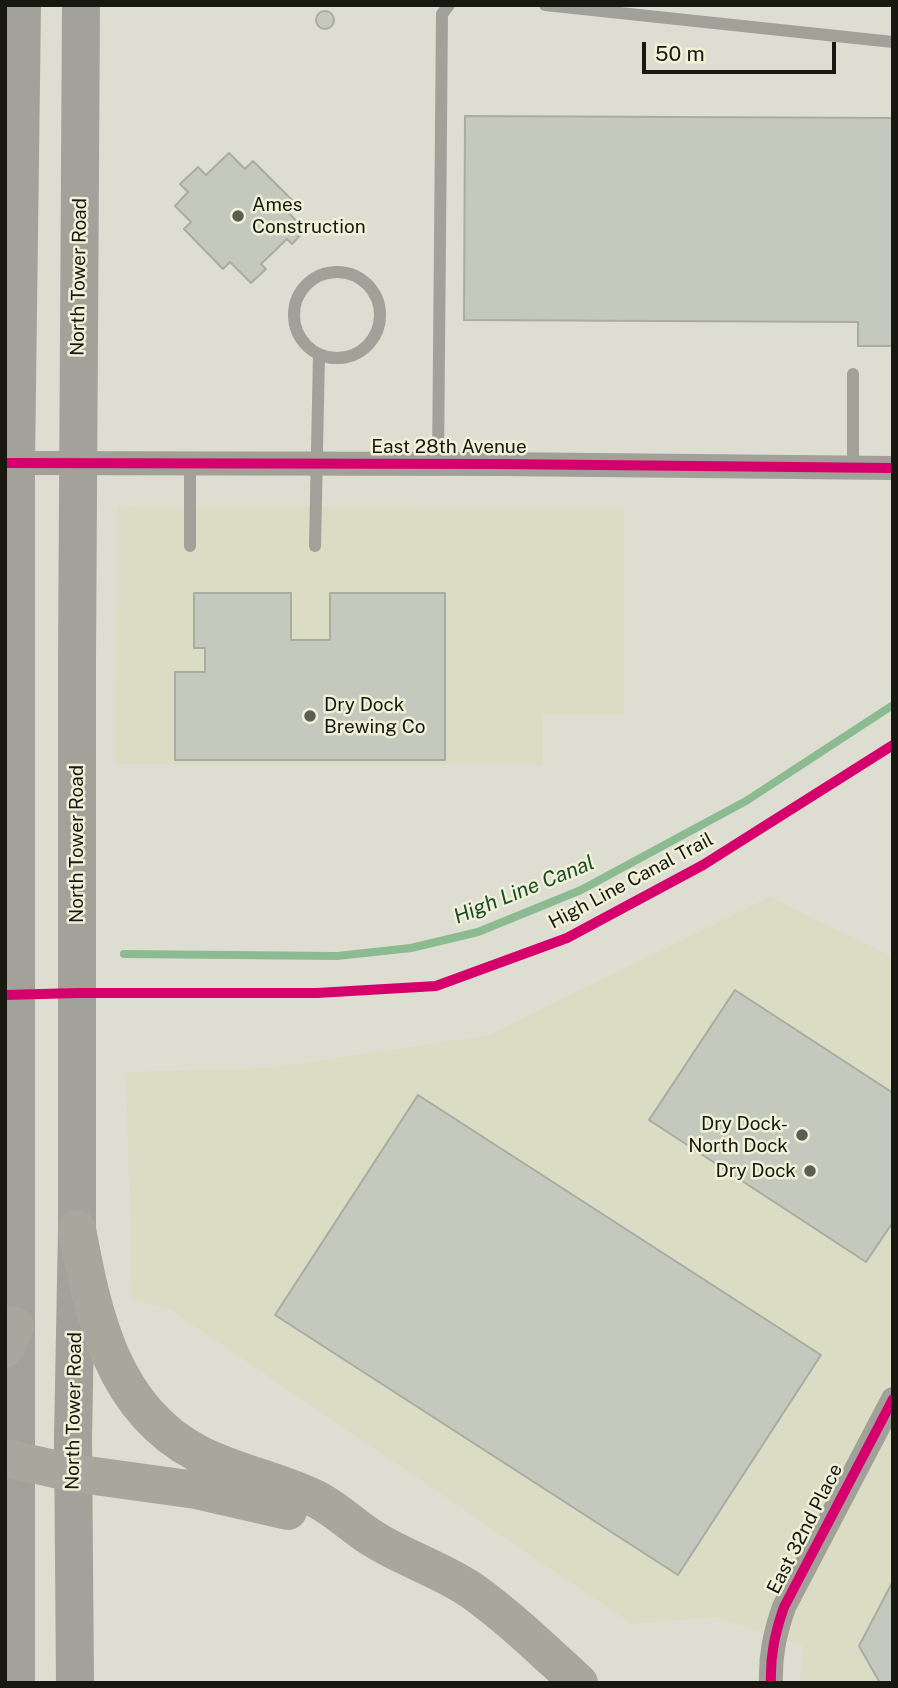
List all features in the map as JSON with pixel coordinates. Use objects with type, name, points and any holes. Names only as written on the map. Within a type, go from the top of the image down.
[{"type":"highway","points":[[77,1229],[90,1298],[99,1328],[128,1387],[144,1409],[167,1432],[197,1453],[317,1500],[374,1539],[470,1589],[579,1683]]},
{"type":"highway","points":[[11,1459],[73,1473],[196,1490],[265,1504],[374,1539]]},
{"type":"main road","points":[[16,1670],[10,1337],[11,463],[22,5]]},
{"type":"main road","name":"North Tower Road","points":[[75,1682],[73,1473],[77,1229],[81,5]]},
{"type":"street","name":"East 28th Avenue","points":[[11,463],[893,468]]},
{"type":"street","name":"East 32nd Place","points":[[771,1683],[770,1664],[774,1636],[784,1607],[893,1399]]},
{"type":"lane","points":[[438,464],[442,14],[449,5]]},
{"type":"lane","points":[[545,5],[893,43]]},
{"type":"lane","points":[[339,272],[354,276],[374,293],[379,306],[377,333],[369,345],[346,358],[319,355],[307,346],[296,327],[295,305],[301,291],[311,281],[325,274],[339,272]]},
{"type":"lane","points":[[315,546],[319,355]]},
{"type":"lane","points":[[853,374],[853,468]]},
{"type":"lane","points":[[190,464],[190,546]]},
{"type":"shaded area","points":[[117,506],[624,507],[624,715],[543,715],[543,765],[116,764]]},
{"type":"shaded area","points":[[770,897],[893,957],[893,1683],[800,1683],[803,1646],[716,1617],[632,1624],[171,1310],[132,1299],[126,1072],[270,1068],[490,1035]]},
{"type":"building","points":[[321,11],[329,11],[334,20],[332,27],[321,29],[316,24],[316,16]]},
{"type":"building","points":[[465,116],[893,118],[893,346],[858,346],[858,322],[464,320]]},
{"type":"building","name":"Ames Construction","points":[[229,153],[245,169],[253,161],[293,201],[285,209],[305,230],[292,244],[287,239],[261,264],[266,269],[251,283],[230,262],[223,269],[184,229],[191,222],[175,206],[188,192],[180,184],[198,167],[206,175]]},
{"type":"building","name":"Dry Dock Brewing Co","points":[[194,593],[291,593],[291,640],[330,640],[330,593],[445,593],[445,760],[175,760],[175,672],[205,672],[205,648],[194,648]]},
{"type":"building","name":"Dry Dock","points":[[735,990],[893,1093],[893,1222],[866,1262],[649,1120]]},
{"type":"building","points":[[418,1095],[821,1355],[678,1575],[275,1315]]},
{"type":"building","points":[[893,1581],[893,1683],[880,1683],[859,1646]]},
{"type":"waterway","name":"High Line Canal","points":[[124,954],[337,956],[411,948],[478,932],[581,890],[746,801],[893,705]]},
{"type":"cycle path","points":[[5,463],[893,468]]},
{"type":"cycle path","name":"High Line Canal Trail","points":[[5,995],[317,993],[436,986],[567,938],[703,865],[893,745]]},
{"type":"cycle path","points":[[771,1683],[774,1644],[784,1607],[893,1399]]},
{"type":"place","name":"Ames Construction","points":[[238,216]]},
{"type":"place","name":"Dry Dock Brewing Co","points":[[310,716]]},
{"type":"place","name":"Dry Dock- North Dock","points":[[802,1135]]},
{"type":"place","name":"Dry Dock","points":[[810,1171]]}]
